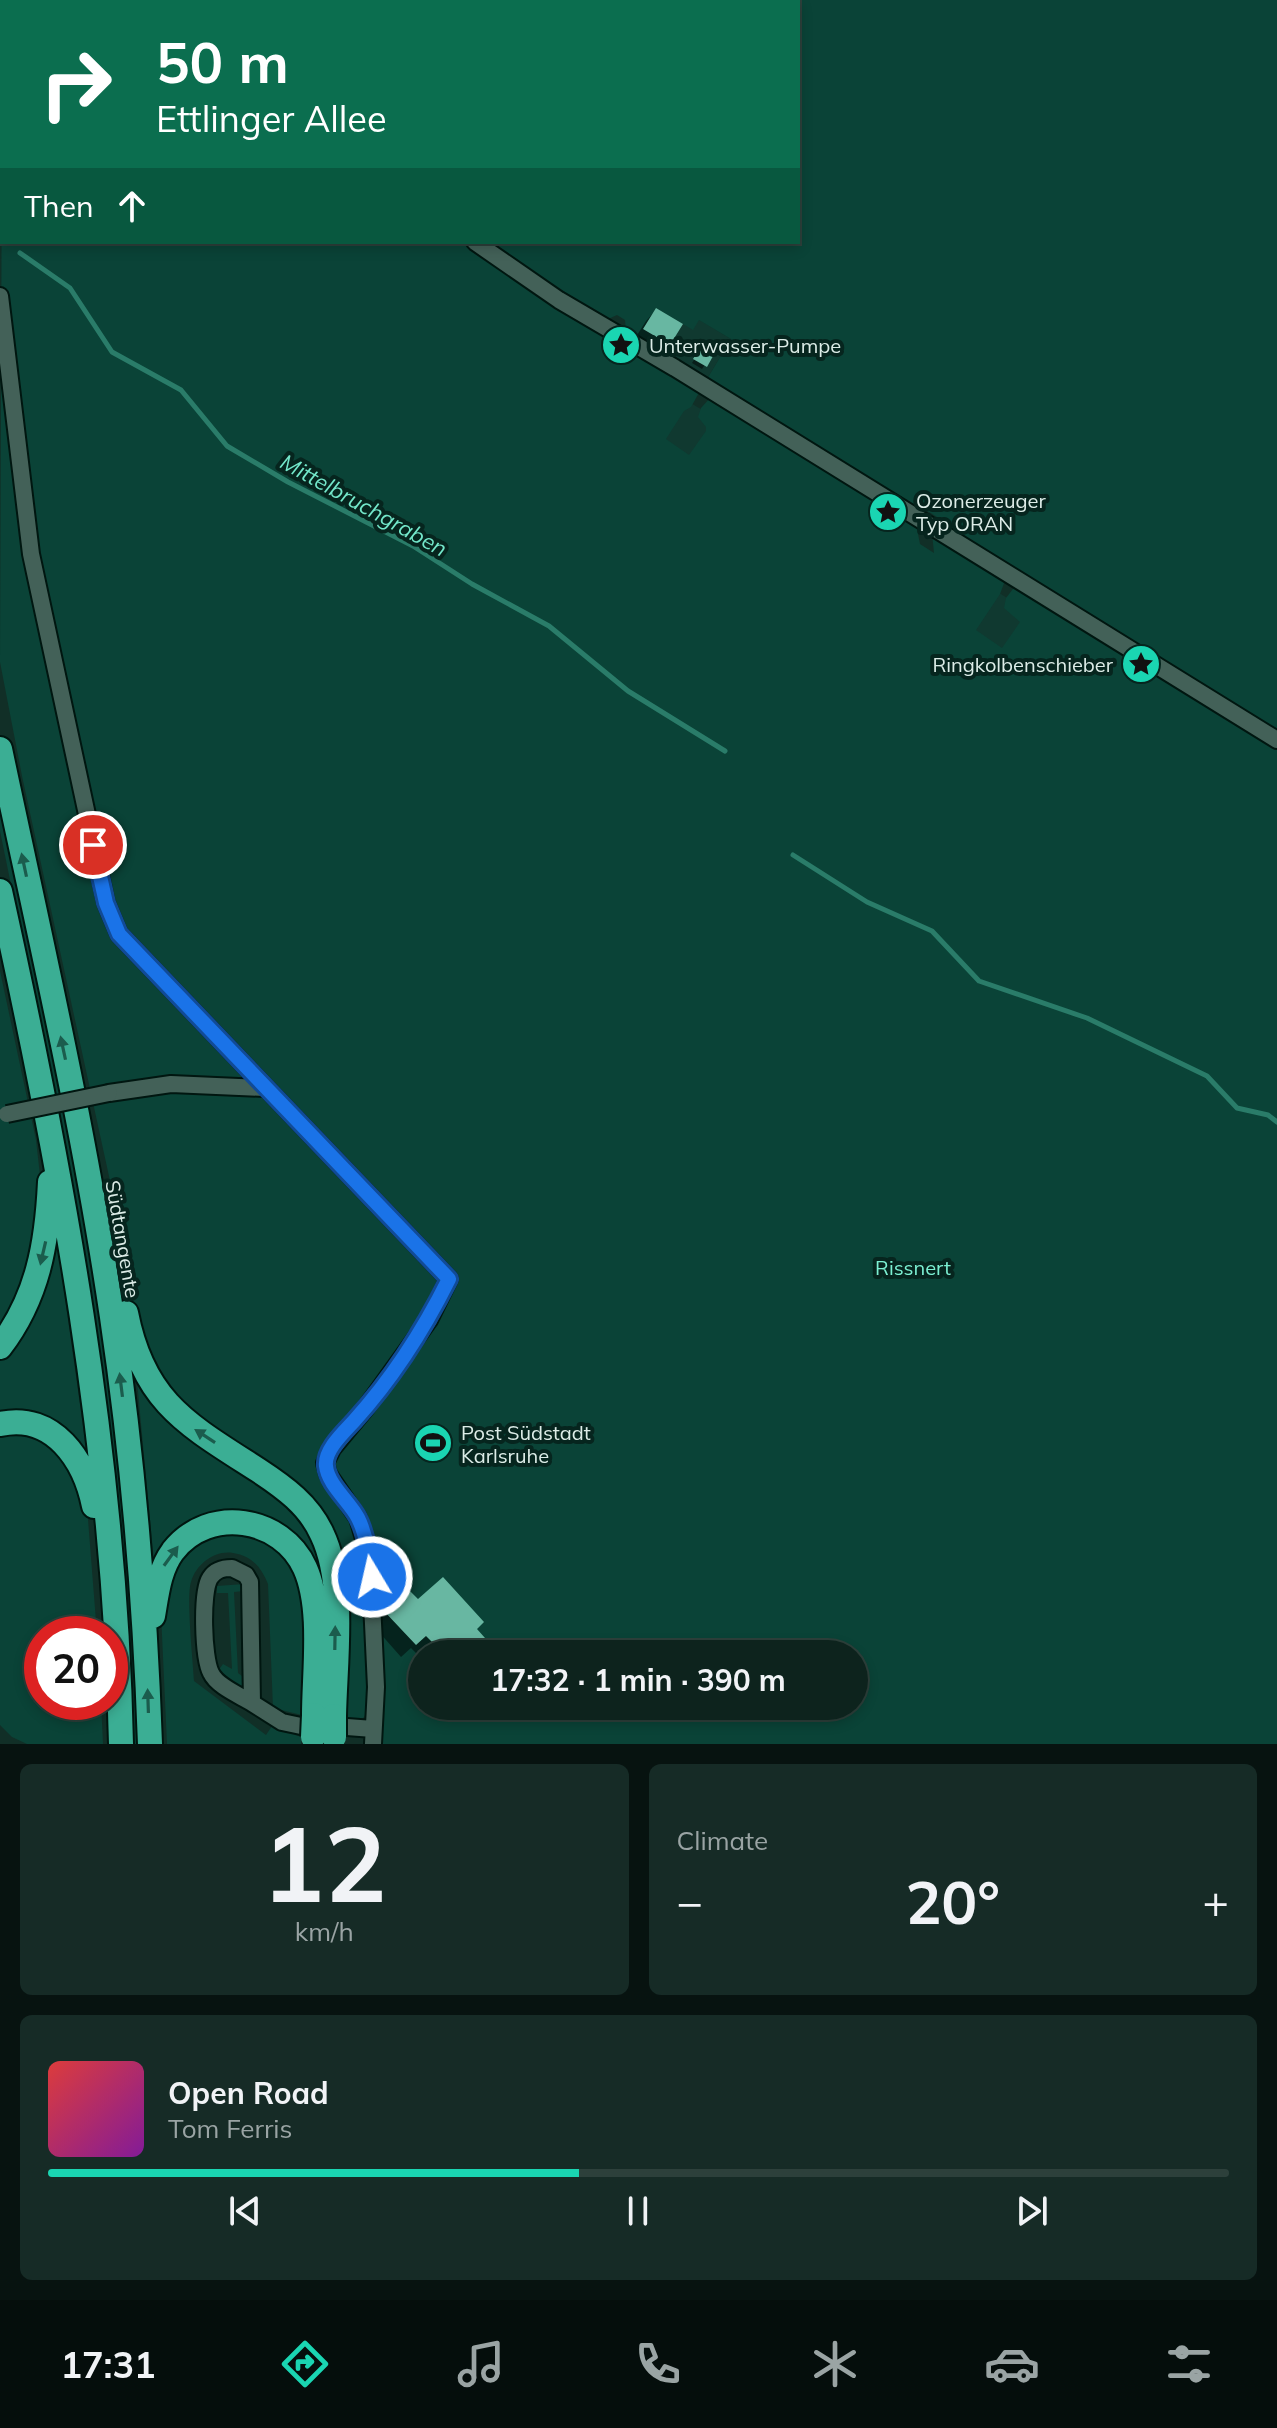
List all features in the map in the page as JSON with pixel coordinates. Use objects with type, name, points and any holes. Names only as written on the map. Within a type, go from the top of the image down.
[{"type":"highway","name":"Südtangente","points":[[0,749],[67,1068],[103,1260],[132,1480],[147,1657],[150,1744]]},
{"type":"highway","points":[[0,891],[84,1323],[109,1540],[121,1744]]},
{"type":"highway","points":[[0,1347],[27,1305],[38,1275],[46,1241],[52,1148]]},
{"type":"highway","points":[[103,1260],[125,1308],[130,1337],[142,1366],[173,1412],[195,1430],[288,1490],[312,1515],[323,1535],[334,1577],[324,1731]]},
{"type":"highway","points":[[0,1424],[20,1422],[34,1425],[62,1440],[85,1474],[96,1513],[109,1540]]},
{"type":"highway","points":[[147,1657],[159,1582],[164,1565],[174,1550],[191,1535],[222,1523],[243,1522],[266,1529],[293,1548],[310,1579],[324,1731]]},
{"type":"lane","points":[[478,244],[559,300],[675,368],[1277,740]]},
{"type":"lane","points":[[0,296],[31,554],[106,903],[119,934],[449,1279],[429,1320],[332,1449],[325,1463],[328,1474],[358,1518],[370,1560],[376,1687],[373,1736],[324,1731],[282,1722],[252,1703],[216,1680],[208,1666],[205,1588],[212,1574],[225,1568],[240,1571],[250,1582],[252,1703]]},
{"type":"lane","points":[[4,1114],[171,1084],[264,1088]]},
{"type":"shaded area","points":[[652,291],[731,339],[707,379],[628,332]]},
{"type":"shaded area","points":[[676,394],[727,425],[694,480],[642,449]]},
{"type":"shaded area","points":[[988,586],[1039,618],[1006,673],[954,642]]},
{"type":"green space","points":[[800,0],[1277,0],[1277,738],[934,525],[937,517],[926,510],[924,519],[707,379],[731,339],[699,320],[693,330],[656,308],[643,329],[676,349],[675,360],[626,332],[625,320],[617,315],[601,319],[486,244],[800,244]]},
{"type":"green space","name":"Rissnert","points":[[2,244],[471,244],[700,391],[666,439],[689,455],[706,431],[698,417],[710,398],[912,521],[920,544],[934,553],[932,533],[1006,578],[1000,594],[976,630],[1002,648],[1020,622],[1004,608],[1006,598],[1016,585],[1277,745],[1277,1744],[381,1744],[381,1730],[369,1709],[359,1721],[353,1722],[347,1716],[344,1639],[295,1482],[218,1434],[167,1391],[130,1316],[112,1190],[0,662]]},
{"type":"green space","points":[[0,797],[63,1097],[102,1323],[123,1485],[139,1744],[131,1744],[128,1719],[128,1616],[115,1616],[48,1066],[0,831]]},
{"type":"green space","points":[[0,971],[36,1140],[41,1184],[38,1241],[0,1335]]},
{"type":"green space","points":[[54,1243],[58,1249],[86,1447],[83,1449],[0,1417],[0,1359],[8,1348]]},
{"type":"green space","points":[[137,1381],[264,1482],[311,1528],[329,1593],[320,1594],[254,1517],[154,1562]]},
{"type":"green space","points":[[24,1431],[52,1442],[86,1494],[96,1616],[24,1616],[24,1720],[102,1720],[103,1744],[27,1744],[12,1737],[0,1725],[0,1432]]},
{"type":"green space","points":[[234,1529],[278,1545],[302,1581],[307,1699],[302,1699],[302,1715],[273,1708],[268,1584],[255,1563],[233,1553],[220,1554],[207,1560],[197,1569],[191,1582],[189,1615],[194,1681],[266,1735],[272,1726],[301,1737],[301,1744],[167,1744],[161,1613],[164,1590],[187,1547]]},
{"type":"green space","points":[[244,1584],[244,1591],[234,1592],[238,1673],[247,1680],[242,1687],[218,1671],[223,1664],[232,1669],[228,1593],[217,1593],[217,1586]]},
{"type":"building","points":[[656,308],[683,324],[670,345],[643,329]]},
{"type":"building","points":[[705,340],[718,347],[707,367],[693,359]]},
{"type":"building","points":[[443,1577],[484,1622],[477,1629],[487,1640],[430,1640],[426,1636],[422,1640],[411,1640],[383,1610],[394,1599],[390,1595],[403,1584],[418,1599]]},
{"type":"waterway","name":"Mittelbruchgraben","points":[[20,253],[70,288],[112,352],[181,390],[227,446],[288,482],[413,546],[472,584],[549,626],[628,691],[725,751]]},
{"type":"waterway","name":"Mittelbruchgraben","points":[[793,855],[867,902],[932,931],[979,981],[1087,1018],[1207,1076],[1237,1108],[1268,1115],[1277,1122]]},
{"type":"place","name":"Unterwasser-Pumpe","points":[[621,345]]},
{"type":"place","name":"Ozonerzeuger Typ ORAN","points":[[888,512]]},
{"type":"place","name":"Ringkolbenschieber","points":[[1141,664]]},
{"type":"place","name":"Post Südstadt Karlsruhe","points":[[433,1443]]},
{"type":"route","points":[[93,845],[106,903],[119,934],[449,1279],[429,1320],[332,1449],[325,1463],[328,1474],[358,1518],[367,1545],[372,1577]]}]
